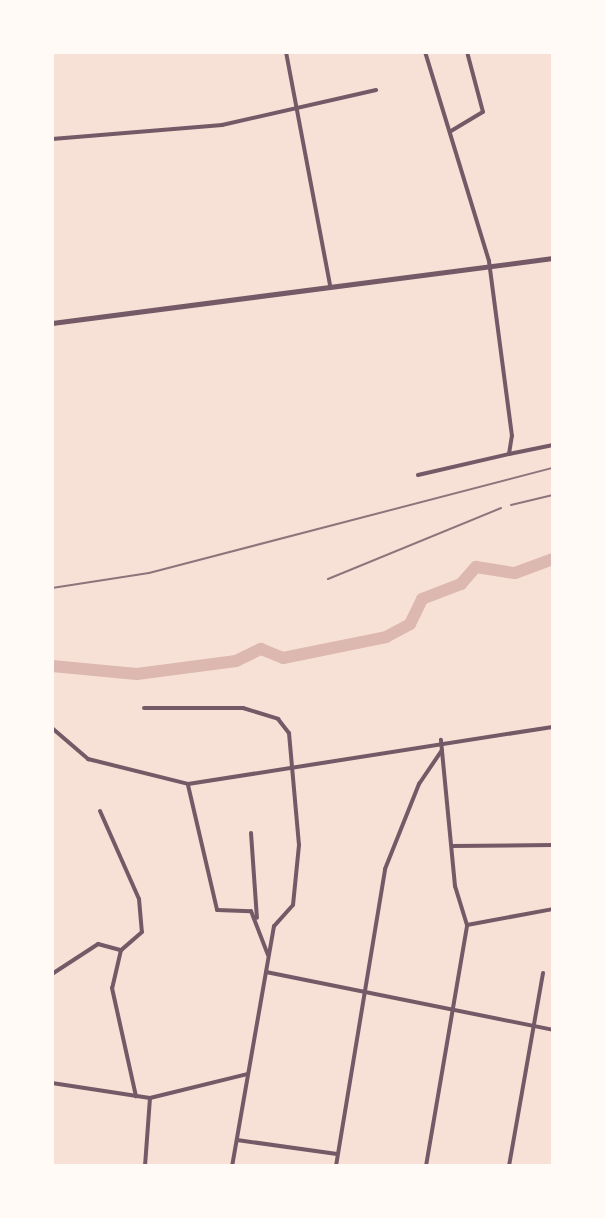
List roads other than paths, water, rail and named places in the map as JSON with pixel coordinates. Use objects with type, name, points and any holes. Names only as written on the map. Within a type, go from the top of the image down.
[{"type":"street","points":[[286,52],[330,285]]},
{"type":"street","points":[[425,52],[489,261],[511,419],[509,454]]},
{"type":"street","points":[[451,131],[483,112],[467,52]]},
{"type":"street","points":[[52,139],[222,125],[376,90]]},
{"type":"street","points":[[52,323],[489,261],[553,258]]},
{"type":"street","points":[[418,475],[553,445]]},
{"type":"street","points":[[144,708],[243,708],[278,719],[289,733],[295,773],[299,845],[293,905],[274,926],[232,1166]]},
{"type":"street","points":[[52,728],[88,759],[188,784],[295,773],[441,740],[553,727]]},
{"type":"street","points":[[426,1166],[467,925],[452,846],[441,740]]},
{"type":"street","points":[[336,1166],[385,869],[406,812],[442,750]]},
{"type":"street","points":[[188,784],[217,910],[257,918]]},
{"type":"street","points":[[100,811],[139,899],[142,932],[121,950],[112,988],[136,1096]]},
{"type":"street","points":[[251,833],[257,918],[269,957]]},
{"type":"street","points":[[452,846],[553,845]]},
{"type":"street","points":[[467,925],[553,909]]},
{"type":"street","points":[[52,974],[98,944],[121,950]]},
{"type":"street","points":[[266,972],[366,995],[553,1030]]},
{"type":"street","points":[[509,1166],[543,973]]},
{"type":"street","points":[[52,1083],[150,1098],[248,1074]]},
{"type":"street","points":[[145,1166],[150,1098]]},
{"type":"street","points":[[237,1140],[338,1154]]},
{"type":"waterway","points":[[52,666],[137,674],[236,661],[261,649],[283,658],[386,637],[410,624],[422,599],[461,584],[476,567],[515,573],[553,559]]},
{"type":"railway","points":[[52,588],[149,573],[553,468]]},
{"type":"railway","points":[[511,505],[553,495]]},
{"type":"railway","points":[[328,579],[501,508]]}]
